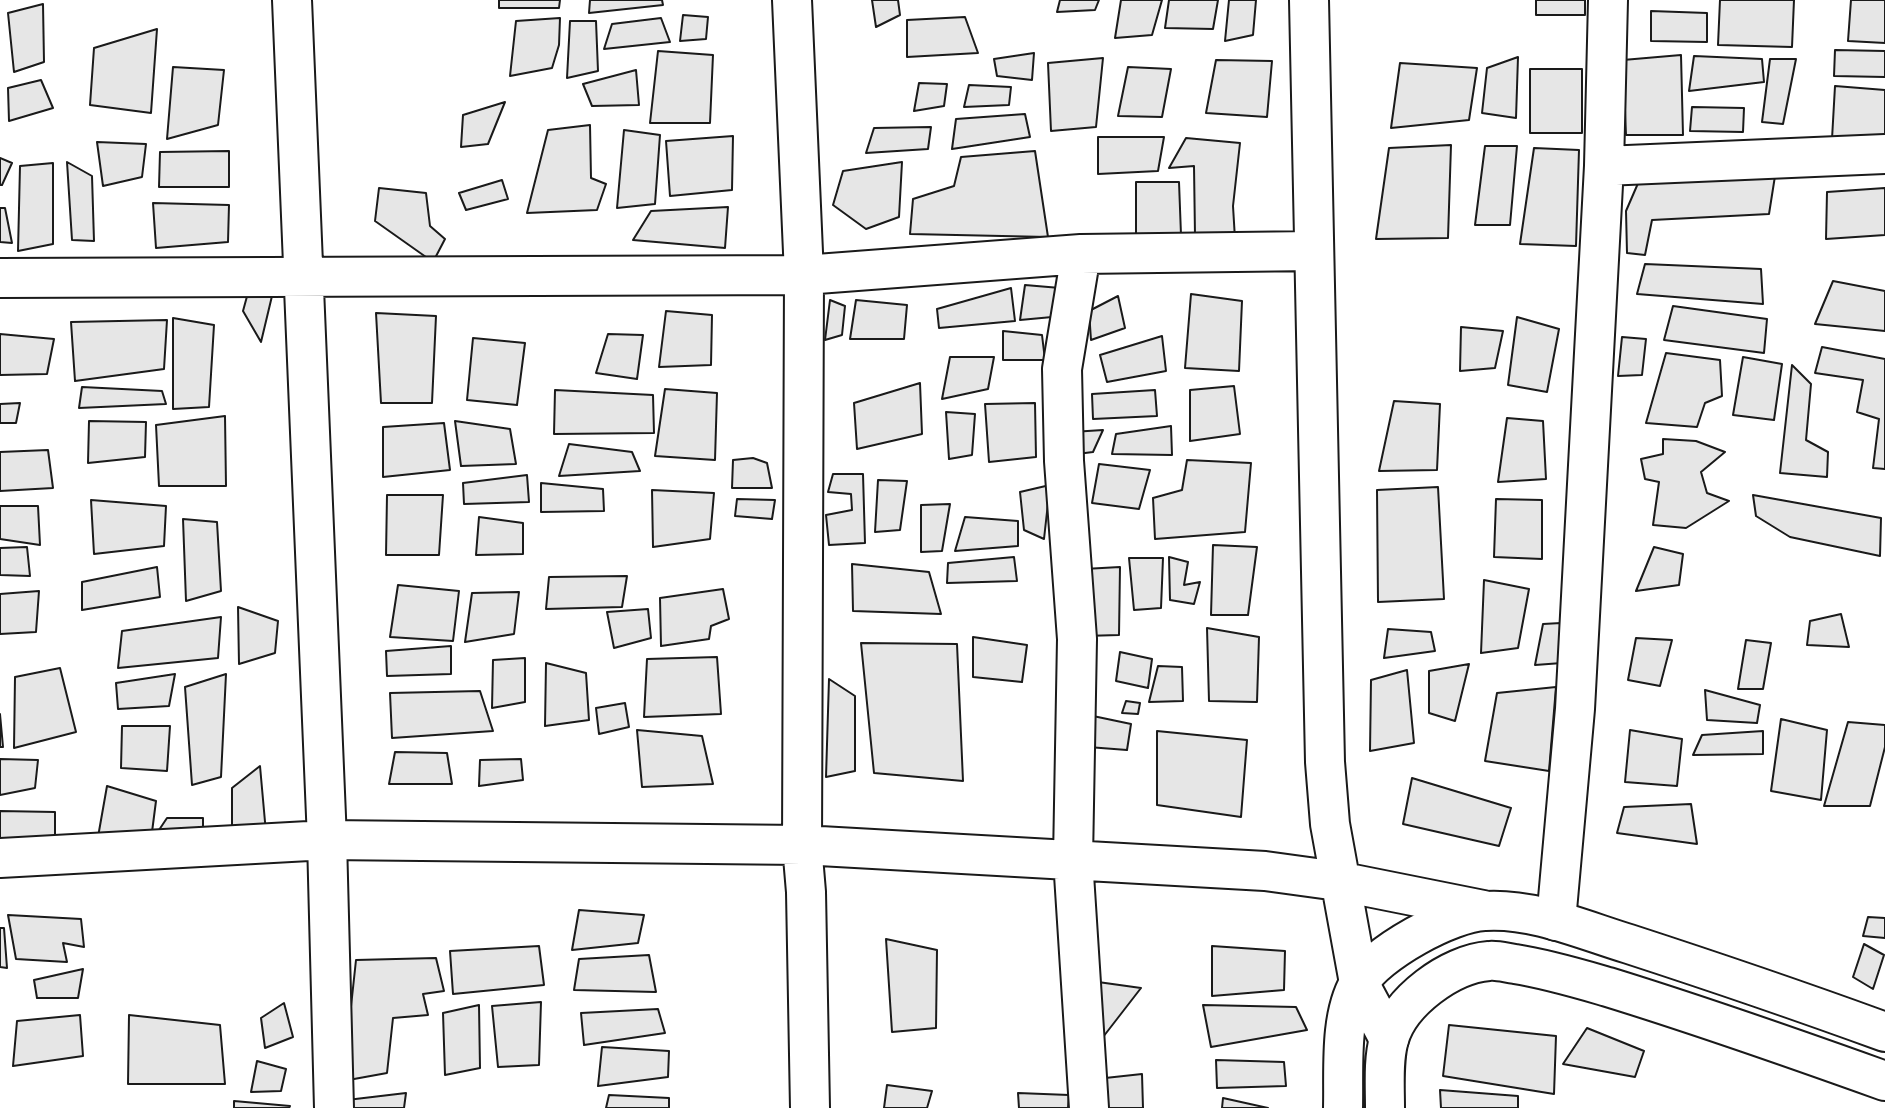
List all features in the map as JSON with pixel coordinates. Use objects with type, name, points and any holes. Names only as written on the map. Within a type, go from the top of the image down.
[{"type":"street","points":[[292,0],[327,840],[334,1108]]},
{"type":"street","points":[[792,0],[804,275],[802,845],[806,892],[810,1108]]},
{"type":"street","points":[[1309,0],[1325,762],[1338,881],[1359,983],[1389,1039]]},
{"type":"street","points":[[1556,921],[1576,709],[1604,166],[1608,0]]},
{"type":"street","points":[[1604,166],[1885,154]]},
{"type":"street","points":[[0,278],[804,275],[1081,254],[1313,251]]},
{"type":"street","points":[[1081,254],[1062,369],[1064,461],[1077,639],[1073,859],[1089,1108]]},
{"type":"street","points":[[0,858],[327,840],[802,845],[1265,871],[1338,881],[1483,910],[1516,912],[1556,921],[1734,978],[1885,1032]]},
{"type":"street","points":[[1343,1108],[1345,1025],[1359,983],[1381,959],[1415,936],[1483,910]]},
{"type":"street","points":[[1385,1108],[1389,1039],[1400,1017],[1418,996],[1437,982],[1465,966],[1491,961],[1561,973],[1713,1019],[1885,1081]]},
{"type":"building","points":[[499,0],[560,0],[559,8],[499,8]]},
{"type":"building","points":[[590,0],[662,0],[663,5],[589,13]]},
{"type":"building","points":[[872,0],[898,0],[900,15],[876,27]]},
{"type":"building","points":[[1060,0],[1099,0],[1095,10],[1057,12]]},
{"type":"building","points":[[1121,0],[1162,0],[1152,35],[1115,38]]},
{"type":"building","points":[[1169,0],[1218,0],[1213,29],[1165,28]]},
{"type":"building","points":[[1229,0],[1256,0],[1253,35],[1225,41]]},
{"type":"building","points":[[1536,0],[1585,0],[1585,15],[1536,15]]},
{"type":"building","points":[[1720,0],[1794,0],[1792,47],[1718,45]]},
{"type":"building","points":[[1851,0],[1885,0],[1885,43],[1848,41]]},
{"type":"building","points":[[43,4],[44,62],[14,72],[8,13]]},
{"type":"building","points":[[1651,11],[1707,13],[1707,42],[1651,41]]},
{"type":"building","points":[[683,15],[708,17],[706,39],[680,41]]},
{"type":"building","points":[[965,17],[978,53],[907,57],[907,20]]},
{"type":"building","points":[[560,18],[559,45],[552,68],[510,76],[516,21]]},
{"type":"building","points":[[661,18],[670,42],[604,49],[612,24]]},
{"type":"building","points":[[570,21],[596,21],[598,71],[567,78]]},
{"type":"building","points":[[157,29],[151,113],[90,105],[94,48]]},
{"type":"building","points":[[1835,50],[1885,51],[1885,77],[1834,76]]},
{"type":"building","points":[[658,51],[713,55],[710,123],[650,123]]},
{"type":"building","points":[[1034,53],[1032,80],[997,76],[994,59]]},
{"type":"building","points":[[1681,55],[1683,135],[1626,135],[1623,60]]},
{"type":"building","points":[[1694,56],[1762,59],[1764,82],[1689,91]]},
{"type":"building","points":[[1518,57],[1516,118],[1482,113],[1487,68]]},
{"type":"building","points":[[1103,58],[1096,127],[1051,131],[1048,63]]},
{"type":"building","points":[[1770,59],[1796,59],[1783,124],[1762,122]]},
{"type":"building","points":[[1216,60],[1272,61],[1267,117],[1206,113]]},
{"type":"building","points":[[1400,63],[1477,68],[1469,120],[1391,128]]},
{"type":"building","points":[[173,67],[224,70],[218,125],[167,139]]},
{"type":"building","points":[[1128,67],[1171,69],[1162,117],[1118,116]]},
{"type":"building","points":[[1530,69],[1582,69],[1582,133],[1530,133]]},
{"type":"building","points":[[636,70],[639,105],[592,106],[583,84]]},
{"type":"building","points":[[41,80],[53,108],[9,121],[8,88]]},
{"type":"building","points":[[919,83],[947,84],[944,106],[914,111]]},
{"type":"building","points":[[969,85],[1011,87],[1009,105],[964,107]]},
{"type":"building","points":[[1835,86],[1885,90],[1885,138],[1832,139]]},
{"type":"building","points":[[505,102],[488,144],[461,147],[463,115]]},
{"type":"building","points":[[1692,107],[1744,108],[1743,132],[1690,131]]},
{"type":"building","points":[[1025,114],[1030,137],[952,149],[956,119]]},
{"type":"building","points":[[590,125],[591,178],[606,184],[597,210],[527,213],[548,130]]},
{"type":"building","points":[[931,127],[928,149],[866,153],[874,128]]},
{"type":"building","points":[[624,130],[660,135],[655,204],[617,208]]},
{"type":"building","points":[[733,136],[732,190],[670,196],[666,141]]},
{"type":"building","points":[[1098,137],[1164,137],[1158,171],[1098,174]]},
{"type":"building","points":[[1186,138],[1240,143],[1233,206],[1235,239],[1195,236],[1194,166],[1169,168]]},
{"type":"building","points":[[97,142],[146,144],[142,177],[103,186]]},
{"type":"building","points":[[1451,145],[1448,238],[1376,239],[1389,148]]},
{"type":"building","points":[[1485,146],[1517,146],[1510,225],[1475,225]]},
{"type":"building","points":[[1534,148],[1579,150],[1576,246],[1520,244]]},
{"type":"building","points":[[229,151],[229,187],[159,187],[160,152]]},
{"type":"building","points":[[1035,151],[1048,237],[910,234],[913,199],[954,186],[961,157]]},
{"type":"building","points":[[0,158],[12,163],[2,185],[0,185]]},
{"type":"building","points":[[67,162],[92,176],[94,241],[72,240]]},
{"type":"building","points":[[902,162],[899,217],[866,229],[833,205],[843,171]]},
{"type":"building","points":[[53,163],[53,244],[18,251],[20,166]]},
{"type":"building","points":[[1775,176],[1769,214],[1652,220],[1645,255],[1627,253],[1626,211],[1639,181]]},
{"type":"building","points":[[502,180],[508,199],[466,210],[459,193]]},
{"type":"building","points":[[1136,182],[1179,182],[1181,235],[1136,239]]},
{"type":"building","points":[[379,188],[426,193],[430,226],[445,239],[433,262],[375,221]]},
{"type":"building","points":[[1885,188],[1885,235],[1826,239],[1827,192]]},
{"type":"building","points":[[153,203],[229,205],[228,242],[156,248]]},
{"type":"building","points":[[728,207],[725,248],[633,240],[651,211]]},
{"type":"building","points":[[0,208],[5,208],[12,243],[0,242]]},
{"type":"building","points":[[1645,264],[1761,269],[1763,304],[1637,294]]},
{"type":"building","points":[[1833,281],[1885,291],[1885,331],[1815,324]]},
{"type":"building","points":[[1025,285],[1060,288],[1063,316],[1020,320]]},
{"type":"building","points":[[1011,288],[1015,321],[939,328],[937,309]]},
{"type":"building","points":[[249,289],[272,296],[261,342],[243,311]]},
{"type":"building","points":[[1191,294],[1242,301],[1239,371],[1185,368]]},
{"type":"building","points":[[1118,296],[1125,328],[1091,340],[1089,311]]},
{"type":"building","points":[[830,300],[845,306],[842,335],[825,340]]},
{"type":"building","points":[[856,300],[907,305],[904,339],[850,339]]},
{"type":"building","points":[[1673,306],[1767,319],[1764,353],[1664,340]]},
{"type":"building","points":[[666,311],[712,315],[711,365],[659,367]]},
{"type":"building","points":[[376,313],[436,316],[432,403],[381,403]]},
{"type":"building","points":[[1517,317],[1559,329],[1547,392],[1508,385]]},
{"type":"building","points":[[173,318],[214,325],[209,407],[173,409]]},
{"type":"building","points":[[167,320],[164,369],[75,381],[71,322]]},
{"type":"building","points":[[1461,327],[1503,331],[1495,368],[1460,371]]},
{"type":"building","points":[[1003,331],[1042,335],[1045,360],[1003,360]]},
{"type":"building","points":[[0,334],[54,339],[47,374],[0,375]]},
{"type":"building","points":[[608,334],[643,335],[637,379],[596,373]]},
{"type":"building","points":[[1162,336],[1166,371],[1107,382],[1100,355]]},
{"type":"building","points":[[1622,337],[1646,339],[1642,375],[1618,376]]},
{"type":"building","points":[[473,338],[525,343],[517,405],[467,400]]},
{"type":"building","points":[[1822,347],[1885,359],[1885,469],[1873,468],[1879,419],[1857,412],[1863,380],[1815,373]]},
{"type":"building","points":[[1666,353],[1720,360],[1722,396],[1705,403],[1697,427],[1646,423]]},
{"type":"building","points":[[950,357],[994,357],[988,389],[942,399]]},
{"type":"building","points":[[1743,357],[1782,364],[1774,420],[1733,415]]},
{"type":"building","points":[[1792,365],[1811,384],[1806,440],[1828,452],[1827,477],[1780,473]]},
{"type":"building","points":[[920,383],[922,434],[857,449],[854,403]]},
{"type":"building","points":[[1234,386],[1240,434],[1190,441],[1190,390]]},
{"type":"building","points":[[82,387],[162,391],[166,404],[79,408]]},
{"type":"building","points":[[665,389],[717,393],[715,460],[655,456]]},
{"type":"building","points":[[555,390],[653,395],[654,433],[554,434]]},
{"type":"building","points":[[1155,390],[1157,416],[1093,419],[1092,394]]},
{"type":"building","points":[[1394,401],[1440,404],[1437,470],[1379,471]]},
{"type":"building","points":[[20,403],[16,423],[0,423],[0,404]]},
{"type":"building","points":[[1035,403],[1036,457],[989,462],[985,404]]},
{"type":"building","points":[[946,412],[975,414],[972,455],[949,459]]},
{"type":"building","points":[[225,416],[226,486],[159,486],[156,425]]},
{"type":"building","points":[[1507,418],[1543,421],[1546,479],[1498,482]]},
{"type":"building","points":[[89,421],[146,422],[145,457],[88,463]]},
{"type":"building","points":[[455,421],[510,429],[516,464],[461,466]]},
{"type":"building","points":[[444,423],[450,470],[383,477],[383,427]]},
{"type":"building","points":[[1171,426],[1172,455],[1112,454],[1116,434]]},
{"type":"building","points":[[1103,430],[1093,452],[1069,455],[1072,432]]},
{"type":"building","points":[[1663,439],[1696,441],[1725,452],[1701,472],[1707,493],[1729,501],[1686,528],[1653,525],[1659,482],[1645,479],[1641,459],[1663,454]]},
{"type":"building","points":[[569,444],[632,452],[640,471],[559,476]]},
{"type":"building","points":[[48,450],[53,488],[0,491],[0,452]]},
{"type":"building","points":[[753,458],[767,463],[772,488],[732,488],[733,460]]},
{"type":"building","points":[[1187,460],[1251,463],[1245,532],[1155,539],[1153,498],[1182,490]]},
{"type":"building","points":[[1099,464],[1150,470],[1139,509],[1092,503]]},
{"type":"building","points":[[833,474],[863,474],[865,543],[829,545],[826,515],[852,510],[851,494],[828,492]]},
{"type":"building","points":[[527,475],[529,502],[464,504],[463,483]]},
{"type":"building","points":[[878,480],[907,481],[900,530],[875,532]]},
{"type":"building","points":[[541,483],[603,489],[604,511],[541,512]]},
{"type":"building","points":[[1050,485],[1044,539],[1024,530],[1020,492]]},
{"type":"building","points":[[1438,487],[1444,599],[1378,602],[1377,490]]},
{"type":"building","points":[[652,490],[714,493],[710,539],[653,547]]},
{"type":"building","points":[[387,495],[443,495],[439,555],[386,555]]},
{"type":"building","points":[[1753,495],[1881,518],[1880,556],[1790,537],[1756,516]]},
{"type":"building","points":[[737,499],[775,500],[772,519],[735,516]]},
{"type":"building","points":[[1496,499],[1542,500],[1542,559],[1494,557]]},
{"type":"building","points":[[91,500],[166,506],[164,546],[94,554]]},
{"type":"building","points":[[950,504],[942,551],[921,552],[921,505]]},
{"type":"building","points":[[0,506],[38,506],[40,545],[0,539]]},
{"type":"building","points":[[479,517],[523,523],[523,554],[476,555]]},
{"type":"building","points":[[965,517],[1018,521],[1018,546],[955,551]]},
{"type":"building","points":[[183,519],[217,522],[221,591],[186,601]]},
{"type":"building","points":[[1213,545],[1257,547],[1248,615],[1211,615]]},
{"type":"building","points":[[27,547],[30,576],[0,575],[0,548]]},
{"type":"building","points":[[1654,547],[1683,554],[1679,585],[1636,591]]},
{"type":"building","points":[[1014,557],[1017,581],[947,583],[948,563]]},
{"type":"building","points":[[1169,557],[1188,562],[1184,585],[1200,582],[1194,604],[1170,600]]},
{"type":"building","points":[[1129,558],[1163,558],[1161,608],[1134,610]]},
{"type":"building","points":[[852,564],[929,572],[941,614],[853,611]]},
{"type":"building","points":[[157,567],[160,597],[82,610],[82,582]]},
{"type":"building","points":[[1120,567],[1119,635],[1084,636],[1084,569]]},
{"type":"building","points":[[627,576],[622,607],[546,609],[549,577]]},
{"type":"building","points":[[1484,580],[1529,589],[1518,648],[1481,653]]},
{"type":"building","points":[[398,585],[459,591],[453,641],[390,637]]},
{"type":"building","points":[[723,589],[729,619],[711,626],[709,639],[661,646],[660,598]]},
{"type":"building","points":[[39,591],[36,632],[0,634],[0,594]]},
{"type":"building","points":[[519,592],[514,634],[465,642],[472,593]]},
{"type":"building","points":[[238,607],[278,621],[275,653],[239,664]]},
{"type":"building","points":[[648,609],[651,638],[614,648],[607,612]]},
{"type":"building","points":[[1841,614],[1849,647],[1807,645],[1810,621]]},
{"type":"building","points":[[221,617],[218,658],[118,668],[122,631]]},
{"type":"building","points":[[1561,623],[1562,663],[1535,665],[1543,624]]},
{"type":"building","points":[[1207,628],[1259,637],[1257,702],[1209,701]]},
{"type":"building","points":[[1388,629],[1431,632],[1435,651],[1384,658]]},
{"type":"building","points":[[973,637],[1027,645],[1022,682],[973,677]]},
{"type":"building","points":[[1636,638],[1672,640],[1660,686],[1628,680]]},
{"type":"building","points":[[1746,640],[1771,643],[1763,689],[1738,689]]},
{"type":"building","points":[[861,643],[957,644],[963,781],[874,773]]},
{"type":"building","points":[[451,646],[451,674],[387,676],[386,651]]},
{"type":"building","points":[[1120,652],[1152,659],[1148,688],[1116,681]]},
{"type":"building","points":[[717,657],[721,714],[644,717],[647,659]]},
{"type":"building","points":[[525,658],[525,702],[492,708],[493,660]]},
{"type":"building","points":[[546,663],[586,673],[589,720],[545,726]]},
{"type":"building","points":[[1469,664],[1455,721],[1429,713],[1429,671]]},
{"type":"building","points":[[1158,666],[1182,667],[1183,701],[1149,702]]},
{"type":"building","points":[[60,668],[76,732],[14,748],[15,677]]},
{"type":"building","points":[[1407,670],[1414,743],[1370,751],[1371,680]]},
{"type":"building","points":[[175,674],[169,706],[118,709],[116,683]]},
{"type":"building","points":[[226,674],[221,777],[192,785],[185,687]]},
{"type":"building","points":[[829,679],[855,696],[855,771],[826,777]]},
{"type":"building","points":[[1556,687],[1549,771],[1485,761],[1497,693]]},
{"type":"building","points":[[1705,690],[1760,705],[1757,723],[1707,720]]},
{"type":"building","points":[[480,691],[493,731],[392,738],[390,693]]},
{"type":"building","points":[[1126,701],[1140,703],[1138,714],[1122,713]]},
{"type":"building","points":[[625,703],[629,727],[599,734],[596,708]]},
{"type":"building","points":[[0,714],[3,747],[0,747]]},
{"type":"building","points":[[1093,716],[1131,724],[1127,750],[1088,747]]},
{"type":"building","points":[[1781,719],[1827,730],[1821,800],[1771,791]]},
{"type":"building","points":[[1848,722],[1885,725],[1885,747],[1870,806],[1824,806]]},
{"type":"building","points":[[122,726],[170,726],[167,771],[121,768]]},
{"type":"building","points":[[637,730],[702,736],[713,784],[642,787]]},
{"type":"building","points":[[1630,730],[1682,739],[1677,786],[1625,782]]},
{"type":"building","points":[[1157,731],[1247,740],[1241,817],[1157,805]]},
{"type":"building","points":[[1763,731],[1763,754],[1693,755],[1702,735]]},
{"type":"building","points":[[395,752],[447,753],[452,784],[389,784]]},
{"type":"building","points":[[0,759],[38,760],[35,788],[0,795]]},
{"type":"building","points":[[521,759],[523,780],[479,786],[480,760]]},
{"type":"building","points":[[260,766],[266,833],[232,833],[232,788]]},
{"type":"building","points":[[1412,778],[1511,808],[1499,846],[1403,824]]},
{"type":"building","points":[[107,786],[156,801],[152,832],[98,837]]},
{"type":"building","points":[[1691,804],[1697,844],[1617,833],[1624,807]]},
{"type":"building","points":[[0,811],[55,812],[55,848],[0,848]]},
{"type":"building","points":[[167,818],[203,818],[203,840],[157,833]]},
{"type":"building","points":[[579,910],[644,915],[638,943],[572,950]]},
{"type":"building","points":[[8,915],[81,919],[84,947],[63,943],[67,962],[16,959]]},
{"type":"building","points":[[1868,917],[1885,918],[1885,938],[1863,936]]},
{"type":"building","points":[[0,928],[4,928],[7,968],[0,967]]},
{"type":"building","points":[[886,939],[937,950],[936,1028],[892,1032]]},
{"type":"building","points":[[1864,944],[1884,955],[1873,989],[1853,977]]},
{"type":"building","points":[[539,946],[544,985],[453,994],[450,951]]},
{"type":"building","points":[[1212,946],[1285,951],[1284,990],[1212,996]]},
{"type":"building","points":[[649,955],[656,992],[574,990],[579,959]]},
{"type":"building","points":[[436,958],[444,991],[423,994],[428,1015],[393,1018],[387,1073],[343,1081],[356,960]]},
{"type":"building","points":[[83,969],[78,998],[37,998],[34,980]]},
{"type":"building","points":[[1098,982],[1141,988],[1093,1050]]},
{"type":"building","points":[[541,1002],[539,1065],[498,1067],[492,1006]]},
{"type":"building","points":[[284,1003],[293,1037],[265,1048],[261,1018]]},
{"type":"building","points":[[479,1005],[480,1068],[445,1075],[443,1013]]},
{"type":"building","points":[[1203,1005],[1296,1007],[1307,1030],[1211,1047]]},
{"type":"building","points":[[658,1009],[665,1033],[584,1045],[581,1013]]},
{"type":"building","points":[[80,1015],[83,1056],[13,1066],[17,1021]]},
{"type":"building","points":[[129,1015],[220,1025],[225,1084],[128,1084]]},
{"type":"building","points":[[1449,1025],[1556,1036],[1554,1094],[1443,1076]]},
{"type":"building","points":[[1587,1028],[1644,1051],[1635,1077],[1563,1064]]},
{"type":"building","points":[[602,1047],[669,1051],[668,1077],[598,1086]]},
{"type":"building","points":[[1216,1060],[1284,1062],[1286,1086],[1217,1088]]},
{"type":"building","points":[[257,1061],[286,1069],[281,1091],[251,1092]]},
{"type":"building","points":[[1142,1074],[1143,1108],[1097,1108],[1096,1079]]},
{"type":"building","points":[[887,1085],[932,1091],[927,1108],[884,1108]]},
{"type":"building","points":[[1440,1090],[1518,1096],[1518,1108],[1441,1108]]},
{"type":"building","points":[[406,1093],[404,1108],[348,1108],[347,1100]]},
{"type":"building","points":[[1018,1093],[1069,1095],[1068,1108],[1019,1108]]},
{"type":"building","points":[[609,1095],[669,1098],[669,1108],[606,1108]]},
{"type":"building","points":[[1223,1098],[1268,1108],[1222,1108]]},
{"type":"building","points":[[234,1101],[290,1106],[234,1108]]}]
